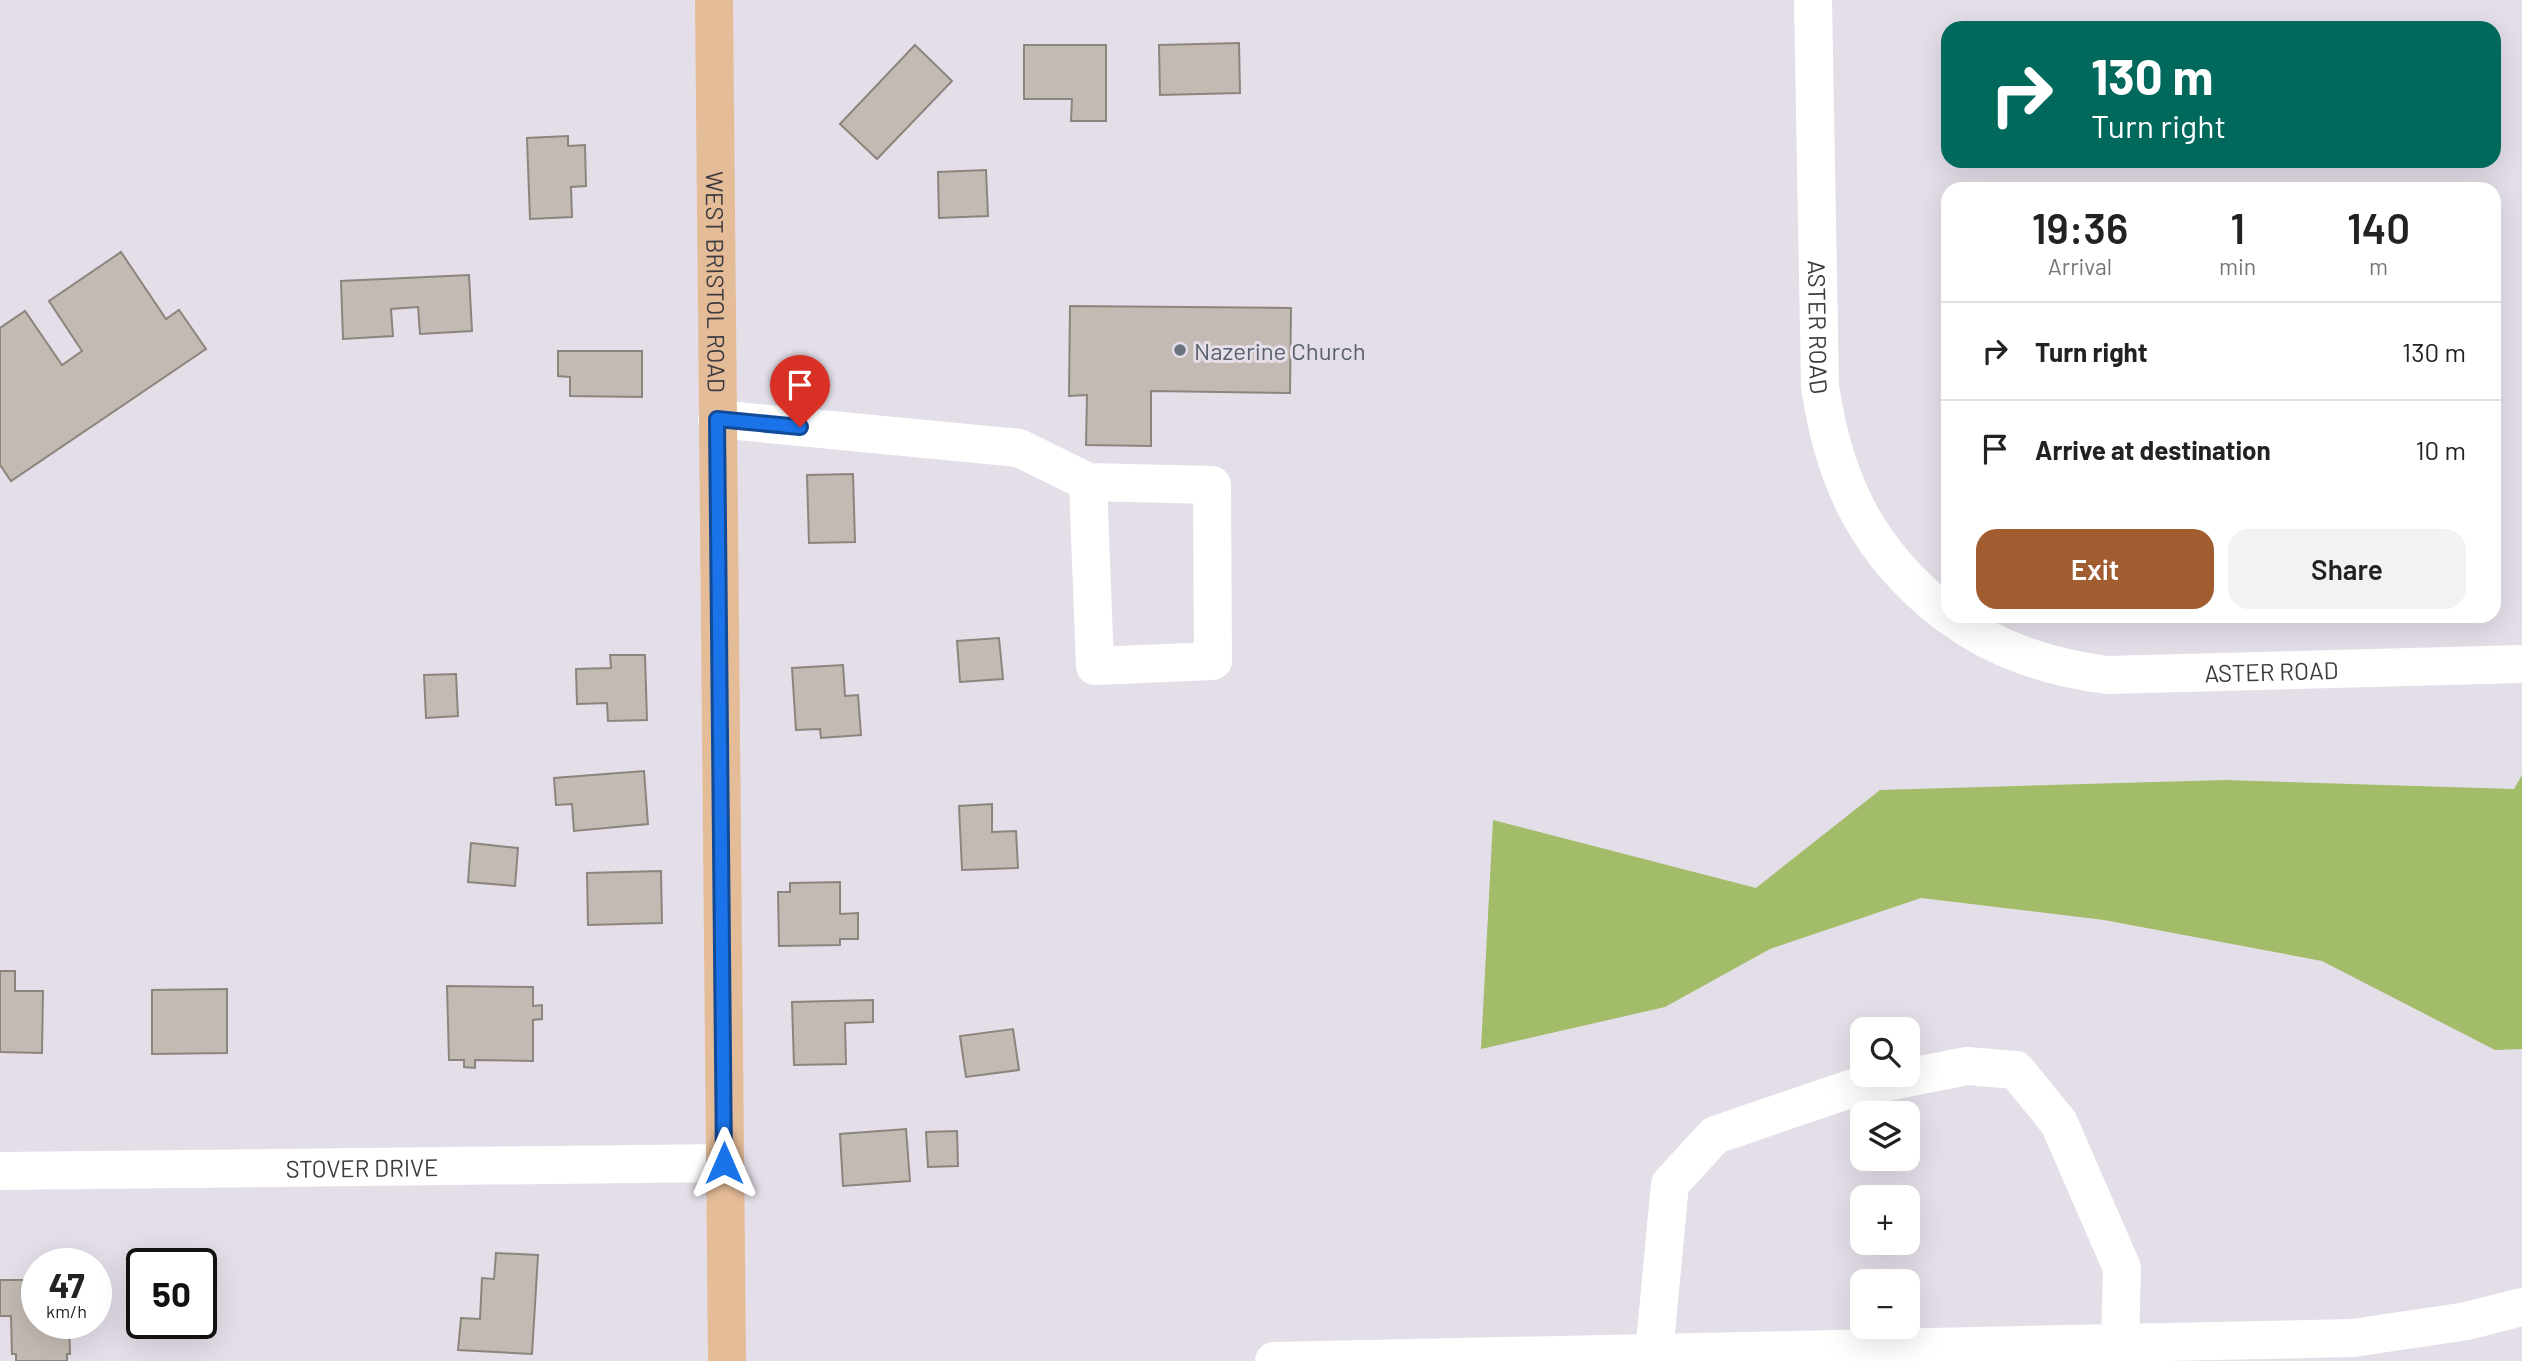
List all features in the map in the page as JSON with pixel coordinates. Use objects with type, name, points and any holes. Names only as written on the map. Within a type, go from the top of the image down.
[{"type":"main road","name":"WEST BRISTOL ROAD","points":[[714,0],[727,1361]]},
{"type":"street","name":"ASTER ROAD","points":[[1813,0],[1820,386],[1824,412],[1838,467],[1857,512],[1879,547],[1920,593],[1941,609]]},
{"type":"street","points":[[717,419],[1019,448],[1088,482],[1212,485],[1213,661],[1095,666],[1088,482]]},
{"type":"street","name":"ASTER ROAD","points":[[1959,623],[2003,649],[2065,669],[2107,675],[2522,664]]},
{"type":"street","points":[[1654,1354],[1670,1184],[1715,1135],[1850,1089],[1967,1066],[2016,1070],[2059,1123],[2122,1268],[2120,1343]]},
{"type":"street","name":"STOVER DRIVE","points":[[0,1171],[724,1163]]},
{"type":"street","points":[[1274,1361],[2353,1338],[2467,1321],[2511,1310]]},
{"type":"green space","points":[[2522,775],[2522,1049],[2495,1050],[2322,961],[2104,920],[1921,898],[1770,949],[1665,1007],[1481,1049],[1493,820],[1756,888],[1880,790],[2225,780],[2514,789]]},
{"type":"building","points":[[1239,43],[1240,93],[1160,95],[1159,45]]},
{"type":"building","points":[[915,45],[952,81],[877,159],[840,124]]},
{"type":"building","points":[[1024,45],[1106,45],[1106,121],[1071,121],[1072,99],[1024,99]]},
{"type":"building","points":[[568,136],[568,146],[585,145],[586,186],[571,187],[572,217],[530,219],[527,138]]},
{"type":"building","points":[[986,170],[988,216],[939,218],[938,172]]},
{"type":"building","points":[[121,252],[166,319],[179,310],[206,349],[11,481],[0,465],[0,328],[25,311],[62,365],[82,351],[49,301]]},
{"type":"building","points":[[469,275],[472,331],[420,334],[418,307],[391,309],[393,336],[343,339],[341,281]]},
{"type":"building","name":"Nazerine Church","points":[[1070,306],[1291,308],[1290,393],[1151,391],[1151,446],[1086,445],[1087,395],[1069,396]]},
{"type":"building","points":[[558,351],[642,351],[642,397],[570,396],[570,377],[558,376]]},
{"type":"building","points":[[853,474],[855,542],[809,543],[807,475]]},
{"type":"building","points":[[999,638],[1003,679],[960,682],[957,641]]},
{"type":"building","points":[[610,655],[645,655],[647,720],[608,721],[607,703],[577,704],[576,669],[611,668]]},
{"type":"building","points":[[843,665],[845,696],[858,695],[861,735],[821,738],[820,729],[796,730],[792,668]]},
{"type":"building","points":[[456,674],[458,716],[426,718],[424,675]]},
{"type":"building","points":[[644,771],[648,824],[574,831],[572,804],[556,805],[554,778]]},
{"type":"building","points":[[992,804],[992,832],[1016,831],[1018,868],[962,870],[959,806]]},
{"type":"building","points":[[471,843],[518,848],[515,886],[468,882]]},
{"type":"building","points":[[661,871],[662,923],[588,925],[587,873]]},
{"type":"building","points":[[840,882],[840,914],[858,913],[858,939],[840,939],[840,945],[779,946],[778,892],[790,892],[790,883]]},
{"type":"building","points":[[0,971],[15,971],[15,991],[43,991],[42,1053],[0,1052]]},
{"type":"building","points":[[447,986],[533,987],[533,1006],[542,1005],[542,1019],[533,1020],[533,1061],[475,1060],[475,1068],[464,1067],[464,1060],[449,1060]]},
{"type":"building","points":[[227,989],[227,1053],[152,1054],[152,990]]},
{"type":"building","points":[[873,1000],[873,1022],[845,1023],[846,1064],[794,1065],[792,1002]]},
{"type":"building","points":[[1013,1029],[1019,1070],[966,1077],[960,1036]]},
{"type":"building","points":[[906,1129],[910,1181],[843,1186],[840,1134]]},
{"type":"building","points":[[957,1131],[958,1166],[928,1167],[926,1132]]},
{"type":"building","points":[[496,1253],[538,1255],[532,1354],[458,1350],[461,1318],[480,1319],[482,1278],[494,1279]]},
{"type":"building","points":[[0,1280],[21,1280],[21,1339],[70,1339],[70,1354],[67,1354],[67,1361],[16,1361],[16,1354],[12,1354],[11,1316],[0,1316]]},
{"type":"place","name":"Nazerine Church","points":[[1180,350]]},
{"type":"route","points":[[724,1163],[717,419],[800,427]]}]
